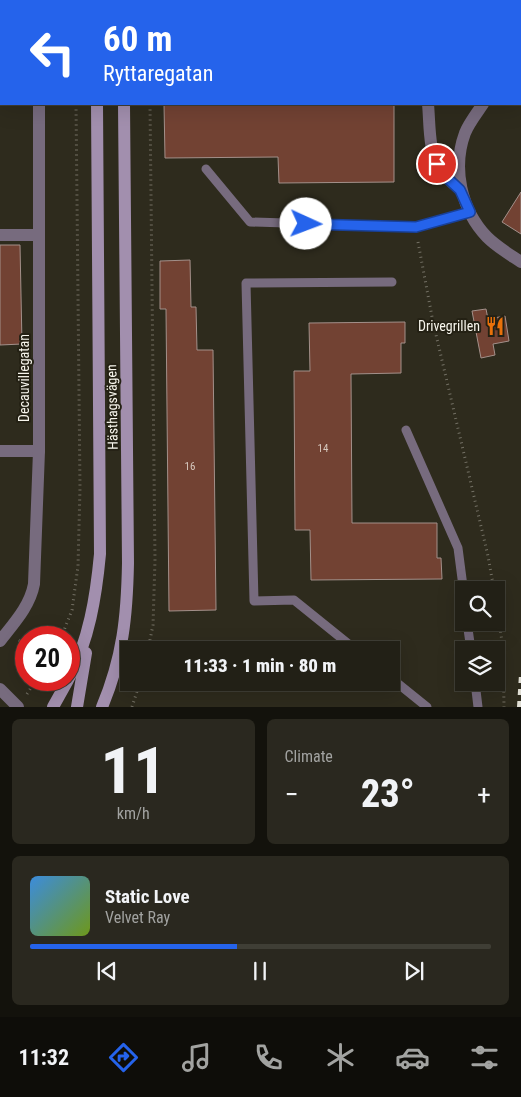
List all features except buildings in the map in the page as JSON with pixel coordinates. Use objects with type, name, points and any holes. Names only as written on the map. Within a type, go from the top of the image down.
[{"type":"main road","name":"Hästhagsvägen","points":[[80,652],[93,608],[100,554],[97,105]]},
{"type":"main road","name":"Hästhagsvägen","points":[[102,707],[121,652],[127,613],[124,105]]},
{"type":"main road","points":[[77,707],[93,608]]},
{"type":"main road","name":"Hästhagsvägen","points":[[53,707],[62,691]]},
{"type":"street","name":"Decauvillegatan","points":[[0,641],[23,611],[32,593],[37,544],[39,451],[38,105]]},
{"type":"street","points":[[428,105],[432,148],[437,164],[444,175],[460,190],[470,212],[487,236],[521,262]]},
{"type":"street","points":[[460,190],[459,154],[466,132],[482,105]]},
{"type":"street","points":[[0,235],[39,235]]},
{"type":"street","points":[[0,451],[39,451]]},
{"type":"street","points":[[0,689],[18,707]]},
{"type":"lane","points":[[206,169],[250,222],[416,227],[470,212]]},
{"type":"lane","points":[[345,641],[294,600],[254,601],[246,283],[392,282]]},
{"type":"lane","points":[[406,430],[458,548],[462,581]]},
{"type":"lane","points":[[400,685],[427,707]]},
{"type":"lane","points":[[476,691],[478,707]]},
{"type":"path","points":[[66,626],[72,610],[78,566],[80,488],[76,105]]},
{"type":"path","points":[[150,105],[155,560],[153,625],[150,641]]},
{"type":"path","points":[[418,242],[433,322],[492,581]]},
{"type":"path","points":[[500,631],[503,648],[504,707]]},
{"type":"path","points":[[132,707],[137,691]]},
{"type":"railway","points":[[519,707],[521,674]]},
{"type":"place","name":"Drivegrillen","points":[[495,326]]},
{"type":"route","points":[[306,224],[416,227],[470,212],[460,190],[444,175],[437,164]]}]
